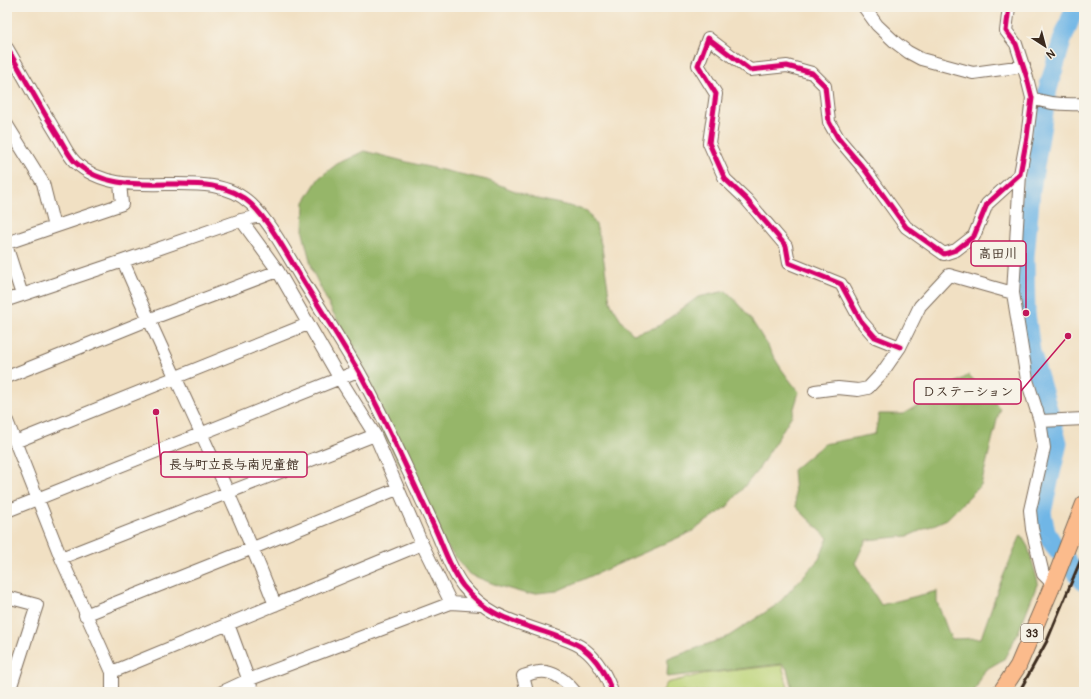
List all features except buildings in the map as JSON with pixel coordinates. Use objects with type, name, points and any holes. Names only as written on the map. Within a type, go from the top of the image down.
[{"type":"main road","name":"33","points":[[1001,692],[1018,666],[1084,504]]},
{"type":"street","points":[[864,7],[877,25],[896,43],[921,60],[973,73],[1024,66]]},
{"type":"street","points":[[1009,7],[1006,31],[1016,44],[1035,99],[1020,174],[1013,293],[1027,380],[1040,421],[1044,448],[1030,510],[1032,529],[1043,574],[1055,578]]},
{"type":"street","points":[[900,347],[875,337],[861,321],[841,284],[789,263],[786,246],[746,199],[725,179],[709,143],[716,94],[698,65],[708,38],[750,70],[787,66],[812,72],[825,86],[829,122],[838,138],[865,170],[906,227],[944,254],[956,250],[974,236],[987,204],[1020,174]]},
{"type":"street","points":[[7,48],[47,120],[74,162],[91,174],[120,183],[204,185],[223,188],[242,197],[252,204],[279,243],[358,371],[379,411],[450,563],[462,585],[480,605],[495,614],[515,623],[569,641],[584,649],[598,664],[608,679],[612,692]]},
{"type":"street","points":[[1035,99],[1056,102],[1062,105],[1084,104]]},
{"type":"street","points":[[7,127],[43,183],[54,227]]},
{"type":"street","points":[[7,243],[122,204],[120,183]]},
{"type":"street","points":[[7,300],[241,220],[261,216]]},
{"type":"street","points":[[241,220],[278,271],[340,379],[375,436],[422,544],[451,603]]},
{"type":"street","points":[[7,248],[22,295]]},
{"type":"street","points":[[123,261],[148,320],[202,433],[253,548],[275,605]]},
{"type":"street","points":[[7,377],[148,320],[278,271]]},
{"type":"street","points":[[815,391],[838,388],[858,390],[868,388],[882,373],[900,347],[920,306],[949,275],[1013,293]]},
{"type":"street","points":[[15,442],[308,324]]},
{"type":"street","points":[[7,511],[358,371]]},
{"type":"street","points":[[1040,421],[1084,419]]},
{"type":"street","points":[[7,421],[61,558],[85,615],[112,672],[112,692]]},
{"type":"street","points":[[61,558],[375,436]]},
{"type":"street","points":[[85,615],[397,489]]},
{"type":"street","points":[[112,672],[422,544]]},
{"type":"street","points":[[7,598],[37,605],[9,692]]},
{"type":"street","points":[[222,692],[248,680],[451,603],[480,605]]},
{"type":"street","points":[[228,624],[253,692]]},
{"type":"street","points":[[527,692],[523,676],[540,672],[555,675],[566,682],[575,692]]},
{"type":"green space","points":[[364,151],[487,180],[533,198],[587,211],[596,225],[602,248],[610,302],[623,323],[633,334],[657,327],[698,297],[726,291],[748,315],[779,366],[799,392],[792,415],[758,470],[727,507],[691,532],[557,591],[527,594],[499,586],[469,574],[441,539],[369,408],[355,348],[332,311],[313,272],[303,233],[304,202],[319,178],[337,164]]},
{"type":"green space","points":[[969,375],[1000,408],[981,485],[947,519],[908,536],[866,540],[855,563],[881,605],[937,591],[937,602],[951,639],[981,638],[999,586],[1021,535],[1028,547],[1038,582],[1018,633],[1004,659],[985,670],[974,692],[793,692],[787,669],[783,664],[667,677],[668,659],[729,636],[778,604],[819,559],[828,538],[796,507],[793,470],[824,444],[875,434],[879,414],[903,414]]},
{"type":"green space","points":[[782,665],[789,692],[662,692],[667,683],[703,674]]},
{"type":"waterway","points":[[1075,7],[1062,41],[1048,89],[1031,190],[1025,257],[1026,313],[1031,351],[1058,443],[1042,512],[1046,532],[1053,544],[1084,582]]},
{"type":"railway","points":[[1019,692],[1047,641],[1084,552]]},
{"type":"cycle path","points":[[900,347],[875,337],[861,321],[841,284],[789,263],[786,246],[746,199],[725,179],[709,143],[716,94],[698,65],[708,38],[750,70],[787,66],[812,73],[825,86],[829,122],[838,138],[865,170],[906,227],[944,254],[956,250],[974,236],[987,204],[1020,174],[1032,98],[1016,44],[1006,31],[1009,7]]},
{"type":"cycle path","points":[[7,48],[71,157],[75,162],[95,175],[117,182],[211,186],[233,192],[251,204],[258,211],[278,240],[359,372],[390,432],[450,564],[463,586],[483,605],[504,618],[577,644],[589,653],[601,668],[612,692]]},
{"type":"place","name":"高田川","points":[[1026,313]]},
{"type":"place","name":"Ｄステーション","points":[[1068,336]]},
{"type":"place","name":"長与町立長与南児童館","points":[[156,412]]}]
